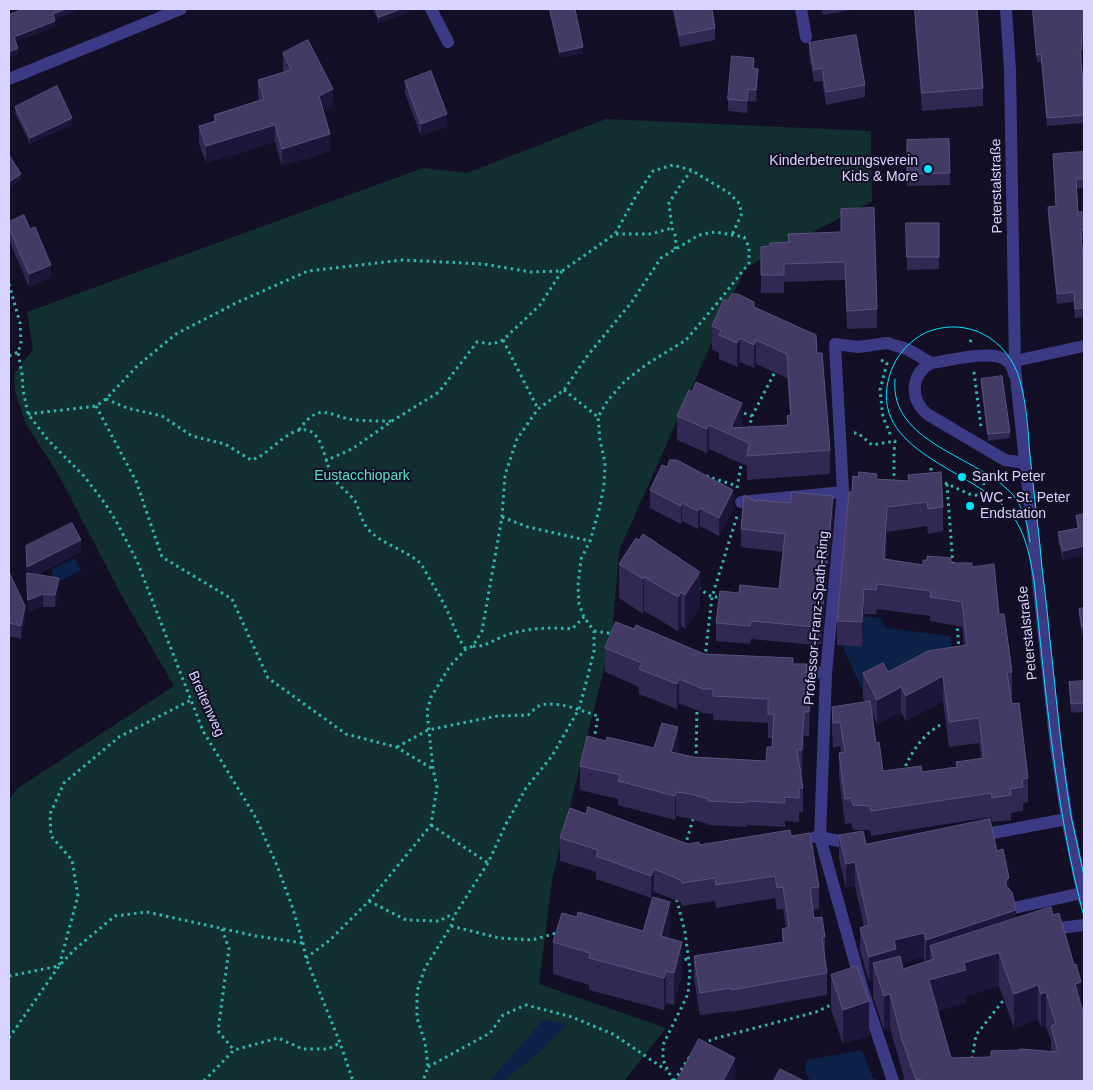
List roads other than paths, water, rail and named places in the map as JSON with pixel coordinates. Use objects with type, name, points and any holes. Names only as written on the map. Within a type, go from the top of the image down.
[{"type":"street","points":[[9,79],[181,9]]},
{"type":"street","points":[[431,9],[448,42]]},
{"type":"street","points":[[801,9],[806,37]]},
{"type":"street","name":"Peterstalstraße","points":[[1009,9],[1017,387],[1056,747],[1067,819],[1083,897]]},
{"type":"street","name":"Professor-Franz-Spath-Ring","points":[[893,1081],[820,837],[826,673],[843,492],[835,344],[858,347],[887,343],[907,349],[931,363]]},
{"type":"street","points":[[1015,361],[1084,346]]},
{"type":"street","points":[[1017,387],[1012,367],[1006,360],[997,356],[985,355],[931,363],[919,374],[915,382],[914,391],[920,408],[927,414],[1005,460],[1025,463]]},
{"type":"street","points":[[741,502],[843,492]]},
{"type":"street","points":[[779,669],[826,673]]},
{"type":"street","points":[[960,840],[1067,819]]},
{"type":"street","points":[[802,839],[820,837],[867,847]]},
{"type":"street","points":[[1014,908],[1083,897]]},
{"type":"street","points":[[1042,935],[1060,928],[1084,925]]},
{"type":"water","points":[[75,558],[81,570],[61,581],[54,580],[52,575],[53,569]]},
{"type":"water","points":[[840,613],[880,618],[886,628],[950,636],[953,649],[864,694],[844,649]]},
{"type":"water","points":[[543,1020],[568,1024],[539,1053],[512,1073],[506,1081],[489,1081]]},
{"type":"water","points":[[862,1050],[873,1078],[879,1081],[811,1081],[806,1073],[807,1060]]},
{"type":"tram line","points":[[1084,876],[1071,816],[1064,770],[1027,419],[1020,381],[1011,360],[996,342],[990,338],[969,329],[948,327],[934,330],[915,339],[900,354],[890,374],[887,401],[893,422],[908,441],[994,498],[1011,514],[1024,537],[1034,580],[1047,708],[1059,792],[1074,876],[1084,917]]},
{"type":"tram line","points":[[895,379],[897,401],[906,419],[921,434],[939,447],[998,481],[1013,495],[1025,517],[1030,542]]},
{"type":"place","name":"Kinderbetreuungsverein Kids & More","points":[[928,169]]},
{"type":"place","name":"Sankt Peter","points":[[962,477]]},
{"type":"place","name":"WC - St. Peter Endstation","points":[[970,506]]},
{"type":"park label","name":"Eustacchiopark","points":[[362,476]]}]
